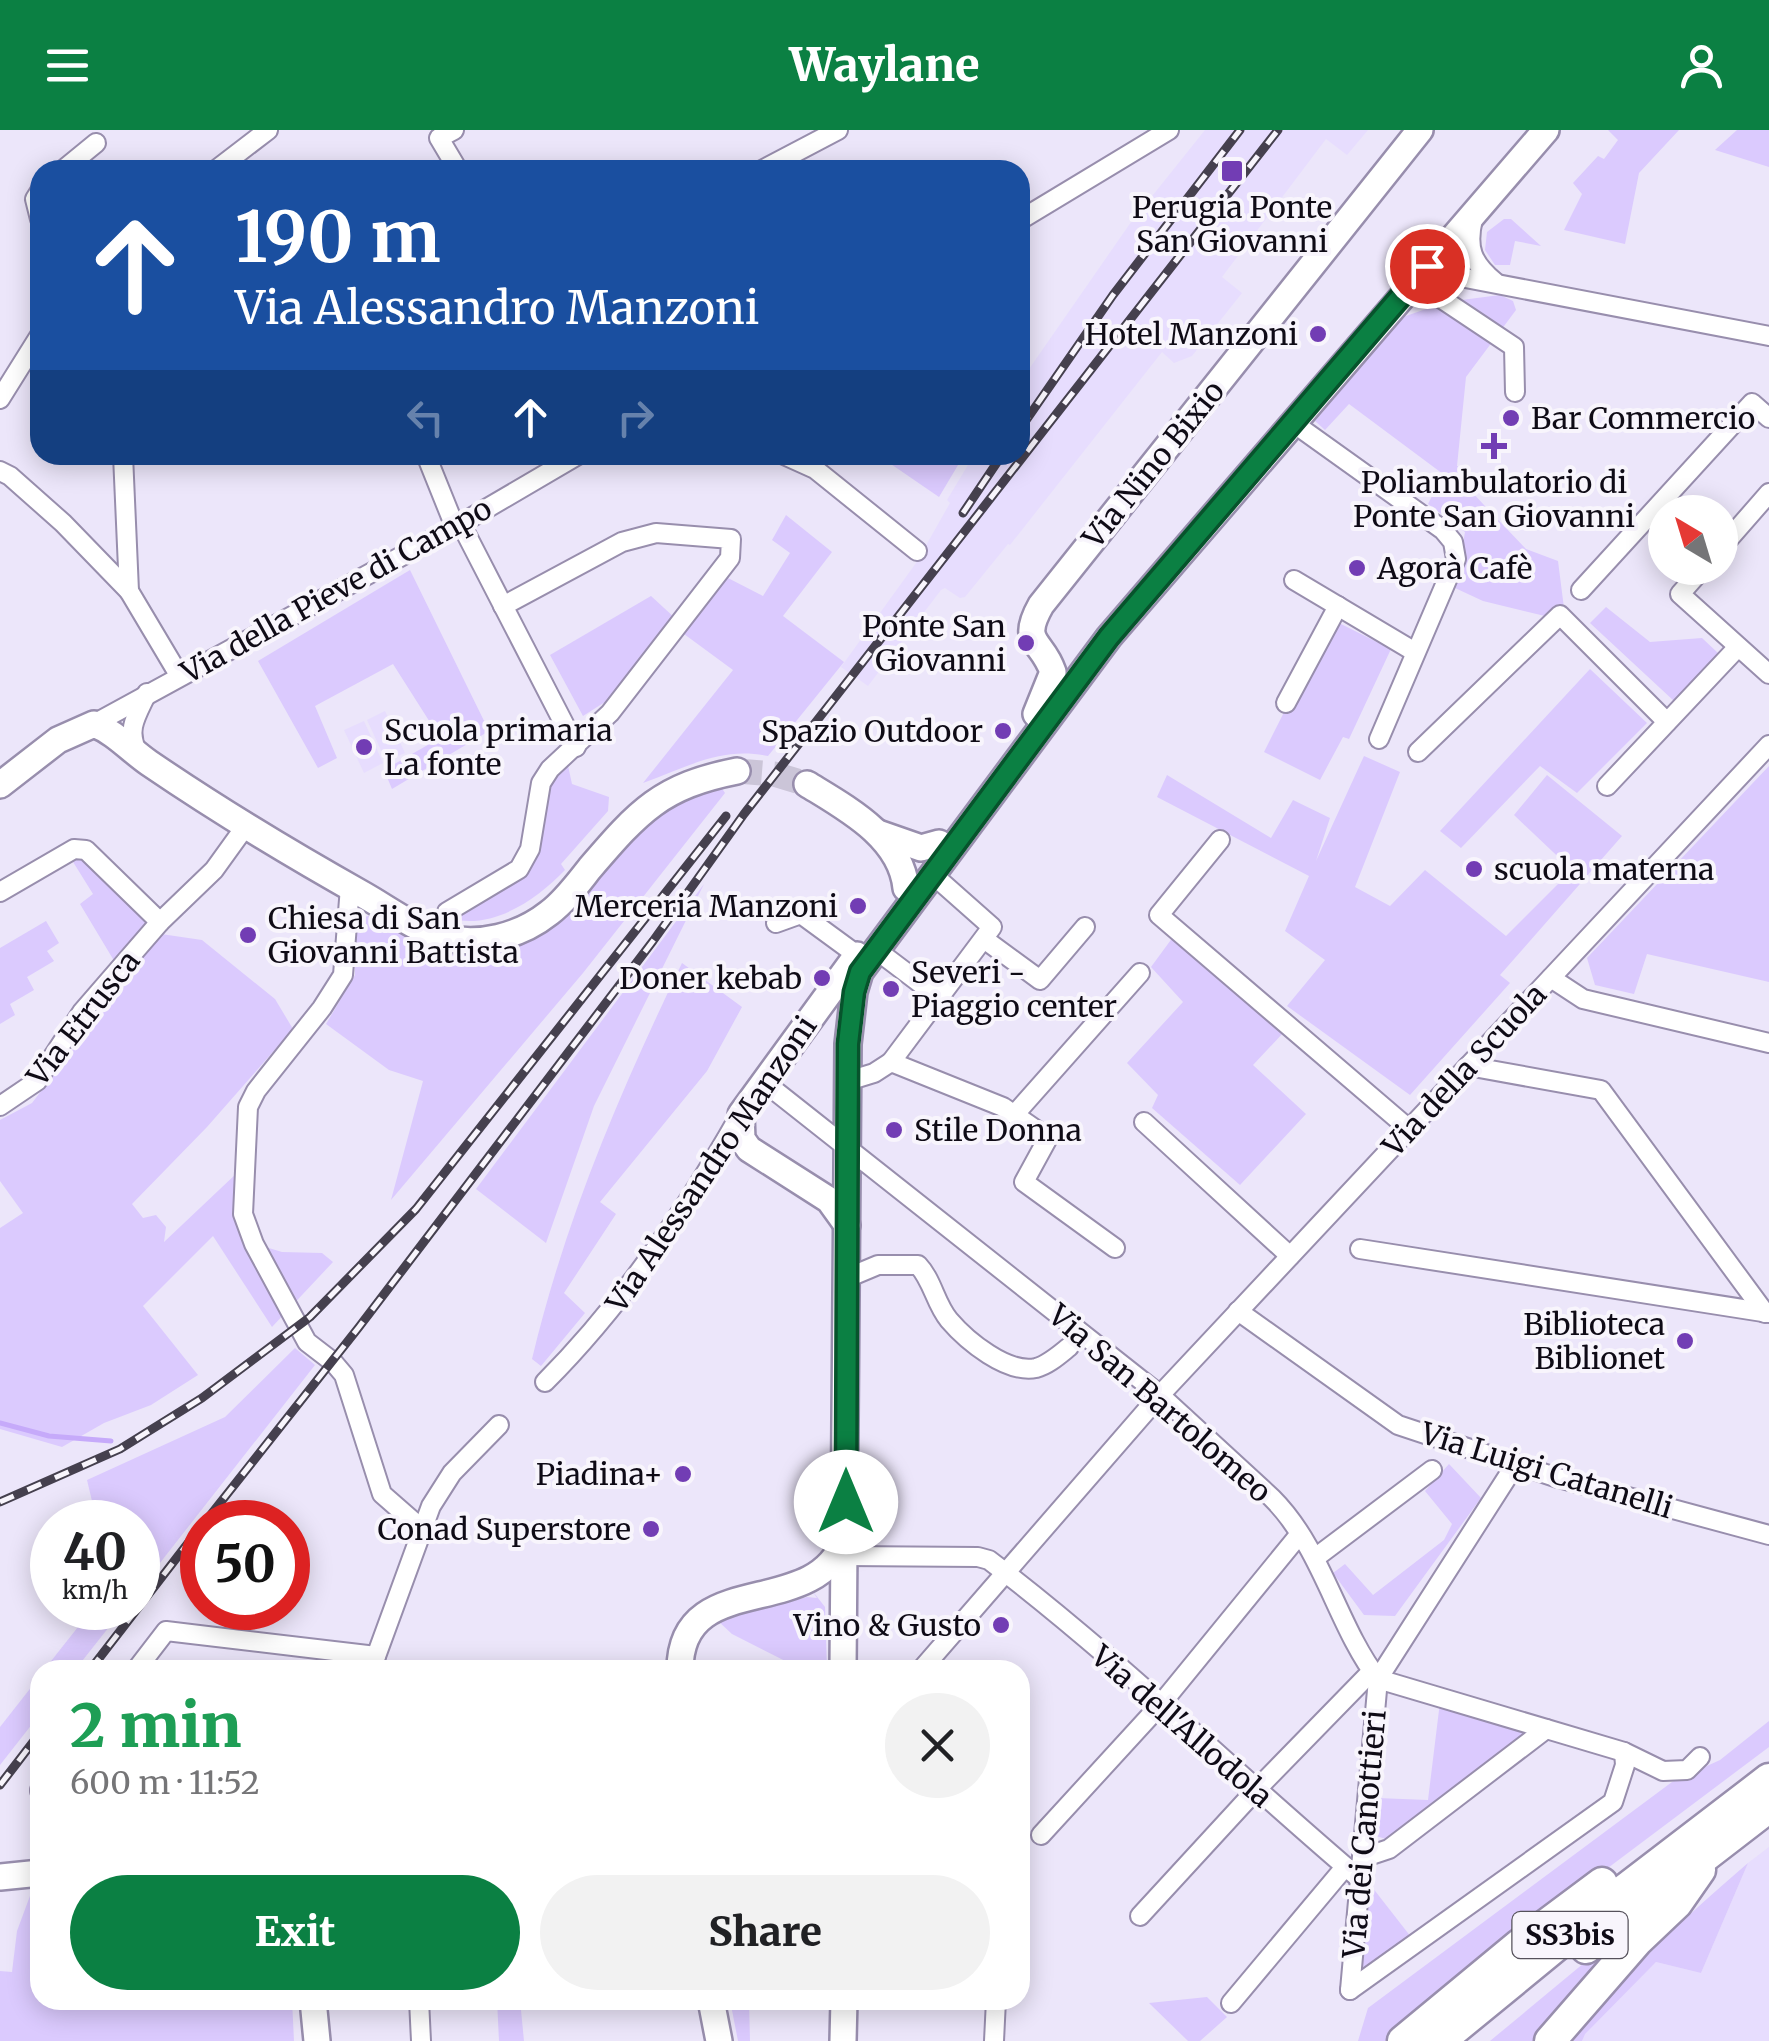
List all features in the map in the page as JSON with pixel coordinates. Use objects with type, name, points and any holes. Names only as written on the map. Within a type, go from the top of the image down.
[{"type":"highway","name":"SS3bis","points":[[1472,2041],[1709,1839],[1769,1780]]},
{"type":"highway","name":"SS3bis","points":[[1440,2041],[1709,1839],[1769,1807]]},
{"type":"highway","points":[[1403,2041],[1519,1946],[1640,1855],[1709,1839]]},
{"type":"highway","points":[[1550,2041],[1638,1940],[1677,1903],[1709,1839]]},
{"type":"main road","name":"Via Nino Bixio","points":[[1062,669],[1031,634],[1030,626],[1040,605],[1420,130]]},
{"type":"main road","name":"Via Alessandro Manzoni","points":[[740,1114],[805,1026],[931,874],[1109,637],[1546,130]]},
{"type":"main road","points":[[1051,712],[1062,669],[1109,637]]},
{"type":"main road","name":"Via Alessandro Manzoni","points":[[843,1660],[848,1044],[854,992],[866,952],[906,888],[1037,712],[1062,669]]},
{"type":"main road","points":[[94,724],[114,732],[139,756],[244,827],[350,888],[441,936],[482,942],[520,931],[550,912],[634,818],[662,796],[698,778],[737,771]]},
{"type":"main road","name":"Via della Pieve di Campo","points":[[0,785],[58,740],[94,724]]},
{"type":"main road","points":[[807,784],[877,833],[902,866],[906,888]]},
{"type":"main road","points":[[877,833],[921,848],[939,843]]},
{"type":"main road","points":[[805,1026],[832,1023],[848,1044]]},
{"type":"main road","points":[[740,1114],[742,1139],[748,1149],[829,1200],[847,1224]]},
{"type":"main road","points":[[798,1180],[814,1180],[836,1172],[847,1147]]},
{"type":"main road","points":[[794,1587],[832,1565],[845,1547]]},
{"type":"main road","points":[[681,1660],[684,1638],[703,1614],[752,1596],[794,1587],[815,1587],[827,1592],[838,1605],[845,1628]]},
{"type":"main road","points":[[0,1878],[30,1875]]},
{"type":"main road","points":[[315,2010],[317,2041]]},
{"type":"main road","points":[[714,2010],[720,2041]]},
{"type":"main road","points":[[843,2041],[844,2010]]},
{"type":"street","points":[[229,160],[268,130]]},
{"type":"street","points":[[452,160],[439,138],[454,130]]},
{"type":"street","points":[[781,160],[838,130]]},
{"type":"street","points":[[1030,214],[1169,130]]},
{"type":"street","points":[[75,160],[96,143]]},
{"type":"street","points":[[1475,211],[1469,247],[1480,270],[1496,282]]},
{"type":"street","points":[[1372,329],[1424,284],[1442,276],[1496,282],[1769,336]]},
{"type":"street","points":[[1439,297],[1514,347],[1514,392]]},
{"type":"street","points":[[0,399],[30,351]]},
{"type":"street","points":[[1580,590],[1752,403],[1769,418]]},
{"type":"street","points":[[1292,422],[1443,530],[1453,542],[1456,559],[1379,739]]},
{"type":"street","points":[[123,465],[129,591]]},
{"type":"street","points":[[431,465],[458,526],[576,747]]},
{"type":"street","name":"Via della Pieve di Campo","points":[[94,724],[458,526],[561,465]]},
{"type":"street","points":[[807,465],[917,551]]},
{"type":"street","points":[[0,471],[63,523],[129,591],[179,675]]},
{"type":"street","points":[[1738,528],[1769,493]]},
{"type":"street","points":[[447,912],[519,869],[530,850],[540,783],[610,714],[730,558],[731,540],[656,533],[622,542],[503,606]]},
{"type":"street","points":[[1294,580],[1416,652]]},
{"type":"street","points":[[1688,585],[1680,594],[1769,674]]},
{"type":"street","points":[[1286,702],[1338,606]]},
{"type":"street","points":[[1418,752],[1560,614],[1667,722]]},
{"type":"street","points":[[1607,786],[1738,647]]},
{"type":"street","points":[[139,756],[130,736],[147,693]]},
{"type":"street","name":"Via della Scuola","points":[[929,1660],[1160,1395],[1769,745]]},
{"type":"street","name":"Via Etrusca","points":[[0,1106],[37,1081],[82,1012],[160,922],[214,870],[244,827]]},
{"type":"street","points":[[1220,840],[1159,915],[1409,1129]]},
{"type":"street","name":"Via Etrusca","points":[[0,892],[74,850],[86,850],[160,922]]},
{"type":"street","points":[[931,874],[1040,980],[1084,927]]},
{"type":"street","points":[[350,888],[343,975],[256,1091],[248,1108],[244,1214],[254,1244],[308,1342],[344,1375],[382,1494],[422,1529]]},
{"type":"street","points":[[776,923],[801,914],[940,999]]},
{"type":"street","points":[[848,1081],[874,1073],[891,1062],[988,933]]},
{"type":"street","points":[[1016,1114],[1140,974]]},
{"type":"street","points":[[1551,978],[1582,999],[1769,1043]]},
{"type":"street","points":[[891,1062],[1016,1114],[1048,1138],[1024,1182],[1116,1248]]},
{"type":"street","points":[[1468,1066],[1601,1090],[1767,1313]]},
{"type":"street","name":"Via San Bartolomeo","points":[[764,1082],[1160,1395],[1284,1509],[1315,1558],[1375,1675]]},
{"type":"street","name":"Via Alessandro Manzoni","points":[[545,1382],[605,1319],[740,1114]]},
{"type":"street","points":[[1144,1122],[1290,1256]]},
{"type":"street","points":[[720,1149],[748,1149]]},
{"type":"street","points":[[1360,1248],[1767,1313]]},
{"type":"street","points":[[846,1278],[878,1264],[918,1265],[932,1284],[948,1319],[996,1358],[1016,1366],[1040,1367],[1069,1347]]},
{"type":"street","name":"Via Luigi Catanelli","points":[[1238,1311],[1398,1424],[1515,1465],[1769,1535]]},
{"type":"street","points":[[375,1660],[422,1529],[452,1473],[499,1425]]},
{"type":"street","points":[[1140,1916],[1255,1791],[1375,1675],[1515,1465]]},
{"type":"street","points":[[1315,1558],[1432,1470]]},
{"type":"street","points":[[1041,1835],[1160,1704],[1299,1534]]},
{"type":"street","points":[[845,1547],[978,1557],[1005,1572]]},
{"type":"street","name":"Via dell'Allodola","points":[[1005,1572],[1255,1791],[1356,1868]]},
{"type":"street","points":[[144,1660],[166,1631],[354,1660]]},
{"type":"street","points":[[1375,1675],[1624,1752],[1663,1770],[1687,1770],[1700,1757]]},
{"type":"street","name":"Via dei Canottieri","points":[[1375,1675],[1356,1868],[1350,1990],[1613,1802],[1625,1764],[1624,1752]]},
{"type":"street","points":[[1231,2003],[1356,1868],[1389,1849],[1546,1729]]},
{"type":"street","points":[[419,2010],[421,2041]]},
{"type":"street","points":[[994,2041],[996,2010]]},
{"type":"shaded area","points":[[1205,130],[1368,130],[1347,155],[1326,139],[1222,277],[1242,293],[1192,356],[1174,363],[1162,352],[965,597],[945,588],[941,590],[868,686],[841,667],[916,563],[968,465],[1030,465],[1030,368],[1129,225]]},
{"type":"shaded area","points":[[1608,130],[1679,130],[1639,173],[1625,244],[1564,230],[1582,194],[1573,183],[1598,156],[1604,159],[1618,140]]},
{"type":"shaded area","points":[[1737,130],[1769,130],[1769,167],[1715,150]]},
{"type":"shaded area","points":[[1504,219],[1511,219],[1541,246],[1515,241],[1510,265],[1495,265],[1485,250],[1487,232]]},
{"type":"shaded area","points":[[1500,295],[1513,301],[1516,310],[1466,377],[1457,466],[1467,467],[1471,491],[1526,549],[1558,561],[1564,608],[1549,617],[1483,601],[1455,588],[1465,532],[1428,504],[1443,474],[1349,404],[1325,430],[1315,421],[1403,317],[1446,302]]},
{"type":"shaded area","points":[[892,465],[958,465],[939,497]]},
{"type":"shaded area","points":[[786,515],[832,552],[783,616],[844,662],[768,756],[719,756],[643,783],[733,670],[684,634],[726,577],[763,596],[790,553],[772,540]]},
{"type":"shaded area","points":[[410,570],[489,731],[392,789],[384,770],[440,738],[393,664],[315,706],[337,758],[318,768],[258,661]]},
{"type":"shaded area","points":[[651,596],[676,619],[605,702],[583,716],[550,655]]},
{"type":"shaded area","points":[[1606,607],[1650,642],[1702,638],[1719,654],[1674,701],[1590,623]]},
{"type":"shaded area","points":[[1331,619],[1391,649],[1349,739],[1343,737],[1320,780],[1264,752]]},
{"type":"shaded area","points":[[1590,669],[1647,723],[1577,793],[1540,766],[1461,848],[1440,831]]},
{"type":"shaded area","points":[[385,711],[405,753],[386,761],[367,720]]},
{"type":"shaded area","name":"Scuola primaria La fonte","points":[[364,721],[383,763],[364,773],[344,730]]},
{"type":"shaded area","points":[[1364,756],[1400,772],[1355,887],[1390,906],[1425,870],[1506,936],[1572,870],[1514,815],[1547,775],[1622,836],[1500,975],[1510,983],[1410,1095],[1287,1006],[1325,960],[1285,931],[1309,876],[1157,797],[1167,775],[1271,838],[1293,800],[1330,818],[1316,861]]},
{"type":"shaded area","points":[[567,761],[572,784],[609,797],[608,811],[561,864],[565,870],[528,901],[484,920],[452,919],[524,876],[537,853],[547,788]]},
{"type":"shaded area","points":[[1769,766],[1769,982],[1647,954],[1634,994],[1595,985],[1587,958]]},
{"type":"shaded area","points":[[707,787],[721,787],[725,793],[583,973],[391,1200],[423,1081],[389,1070],[326,1024],[355,975],[357,919],[372,915],[412,936],[501,946],[647,819]]},
{"type":"shaded area","points":[[70,857],[89,857],[151,922],[116,964],[80,904],[93,894]]},
{"type":"shaded area","points":[[704,884],[594,1106],[546,1243],[476,1189]]},
{"type":"shaded area","points":[[46,921],[59,943],[47,951],[54,961],[27,977],[34,990],[10,1004],[15,1015],[0,1024],[0,948]]},
{"type":"shaded area","points":[[161,934],[202,940],[275,999],[293,1029],[207,1127],[132,1204],[143,1218],[156,1215],[166,1227],[164,1242],[238,1172],[249,1242],[282,1252],[322,1253],[333,1262],[272,1327],[213,1236],[143,1306],[198,1375],[151,1405],[104,1423],[62,1447],[0,1429],[0,1228],[23,1213],[0,1181],[0,1120],[32,1103]]},
{"type":"shaded area","points":[[1173,937],[1284,1032],[1253,1065],[1306,1114],[1240,1185],[1152,1108],[1158,1095],[1127,1063],[1183,1002],[1151,967]]},
{"type":"shaded area","points":[[682,963],[742,1007],[707,1071],[600,1202],[616,1214],[564,1293],[585,1313],[541,1366],[532,1359],[578,1207],[616,1108]]},
{"type":"shaded area","points":[[295,1348],[315,1365],[209,1500],[180,1500],[180,1537],[160,1563],[160,1500],[92,1500],[87,1480],[225,1417]]},
{"type":"shaded area","points":[[1449,1464],[1481,1498],[1395,1616],[1364,1615],[1333,1573],[1345,1564],[1373,1595],[1444,1540],[1452,1524],[1425,1491]]},
{"type":"shaded area","points":[[811,1589],[825,1607],[827,1660],[783,1660],[732,1634],[717,1620],[807,1597],[817,1598]]},
{"type":"shaded area","points":[[76,1630],[107,1630],[83,1660],[52,1660]]},
{"type":"shaded area","points":[[30,1689],[30,1727],[0,1765],[0,1727]]},
{"type":"shaded area","points":[[1440,1702],[1531,1731],[1389,1840],[1373,1835],[1377,1798],[1428,1800]]},
{"type":"shaded area","points":[[1769,1721],[1769,1747],[1492,1955],[1385,2041],[1358,2041],[1368,2008],[1672,1782],[1720,1760]]},
{"type":"shaded area","points":[[1769,1847],[1769,2041],[1582,2041],[1584,2034],[1656,1962],[1701,1973],[1748,1863]]},
{"type":"shaded area","points":[[1748,1863],[1701,1973],[1656,1962],[1582,2041],[1573,2041],[1656,1947]]},
{"type":"shaded area","points":[[1365,1878],[1411,1937],[1356,1977]]},
{"type":"shaded area","points":[[1666,1895],[1538,2041],[1490,2041]]},
{"type":"shaded area","points":[[30,1896],[30,2010],[292,2010],[294,2041],[0,2041],[0,1971],[12,1972],[17,1931]]},
{"type":"shaded area","points":[[1207,1997],[1227,2017],[1200,2041],[1188,2041],[1149,2003]]},
{"type":"shaded area","points":[[497,2010],[521,2010],[524,2041],[499,2041]]},
{"type":"shaded area","points":[[732,2010],[749,2010],[750,2041],[738,2041]]},
{"type":"waterway","points":[[0,1423],[49,1436],[111,1441]]},
{"type":"tunnel","points":[[737,771],[774,774],[807,784]]},
{"type":"railway","points":[[1030,415],[1113,295],[1240,130]]},
{"type":"railway","points":[[1030,448],[1278,130]]},
{"type":"railway","points":[[963,513],[995,465]]},
{"type":"railway","points":[[222,1500],[653,941],[744,814],[1016,465]]},
{"type":"railway","points":[[0,1502],[120,1449],[202,1398],[310,1317],[416,1209],[726,816]]},
{"type":"railway","points":[[98,1660],[180,1553]]},
{"type":"railway","points":[[0,1785],[30,1746]]},
{"type":"place","name":"Perugia Ponte San Giovanni","points":[[1232,171]]},
{"type":"place","name":"Hotel Manzoni","points":[[1318,334]]},
{"type":"place","name":"Bar Commercio","points":[[1511,418]]},
{"type":"place","name":"Poliambulatorio di Ponte San Giovanni","points":[[1494,446]]},
{"type":"place","name":"Agorà Cafè","points":[[1357,568]]},
{"type":"place","name":"Ponte San Giovanni","points":[[1026,643]]},
{"type":"place","name":"Spazio Outdoor","points":[[1003,731]]},
{"type":"place","name":"Scuola primaria La fonte","points":[[364,747]]},
{"type":"place","name":"scuola materna","points":[[1474,869]]},
{"type":"place","name":"Merceria Manzoni","points":[[858,906]]},
{"type":"place","name":"Chiesa di San Giovanni Battista","points":[[248,935]]},
{"type":"place","name":"Doner kebab","points":[[822,978]]},
{"type":"place","name":"Severi - Piaggio center","points":[[891,989]]},
{"type":"place","name":"Stile Donna","points":[[894,1130]]},
{"type":"place","name":"Biblioteca Biblionet","points":[[1685,1341]]},
{"type":"place","name":"Piadina+","points":[[683,1474]]},
{"type":"place","name":"Conad Superstore","points":[[651,1529]]},
{"type":"place","name":"Vino & Gusto","points":[[1001,1625]]},
{"type":"route","points":[[846,1502],[848,1044],[860,972],[1109,637],[1427,266]]}]
